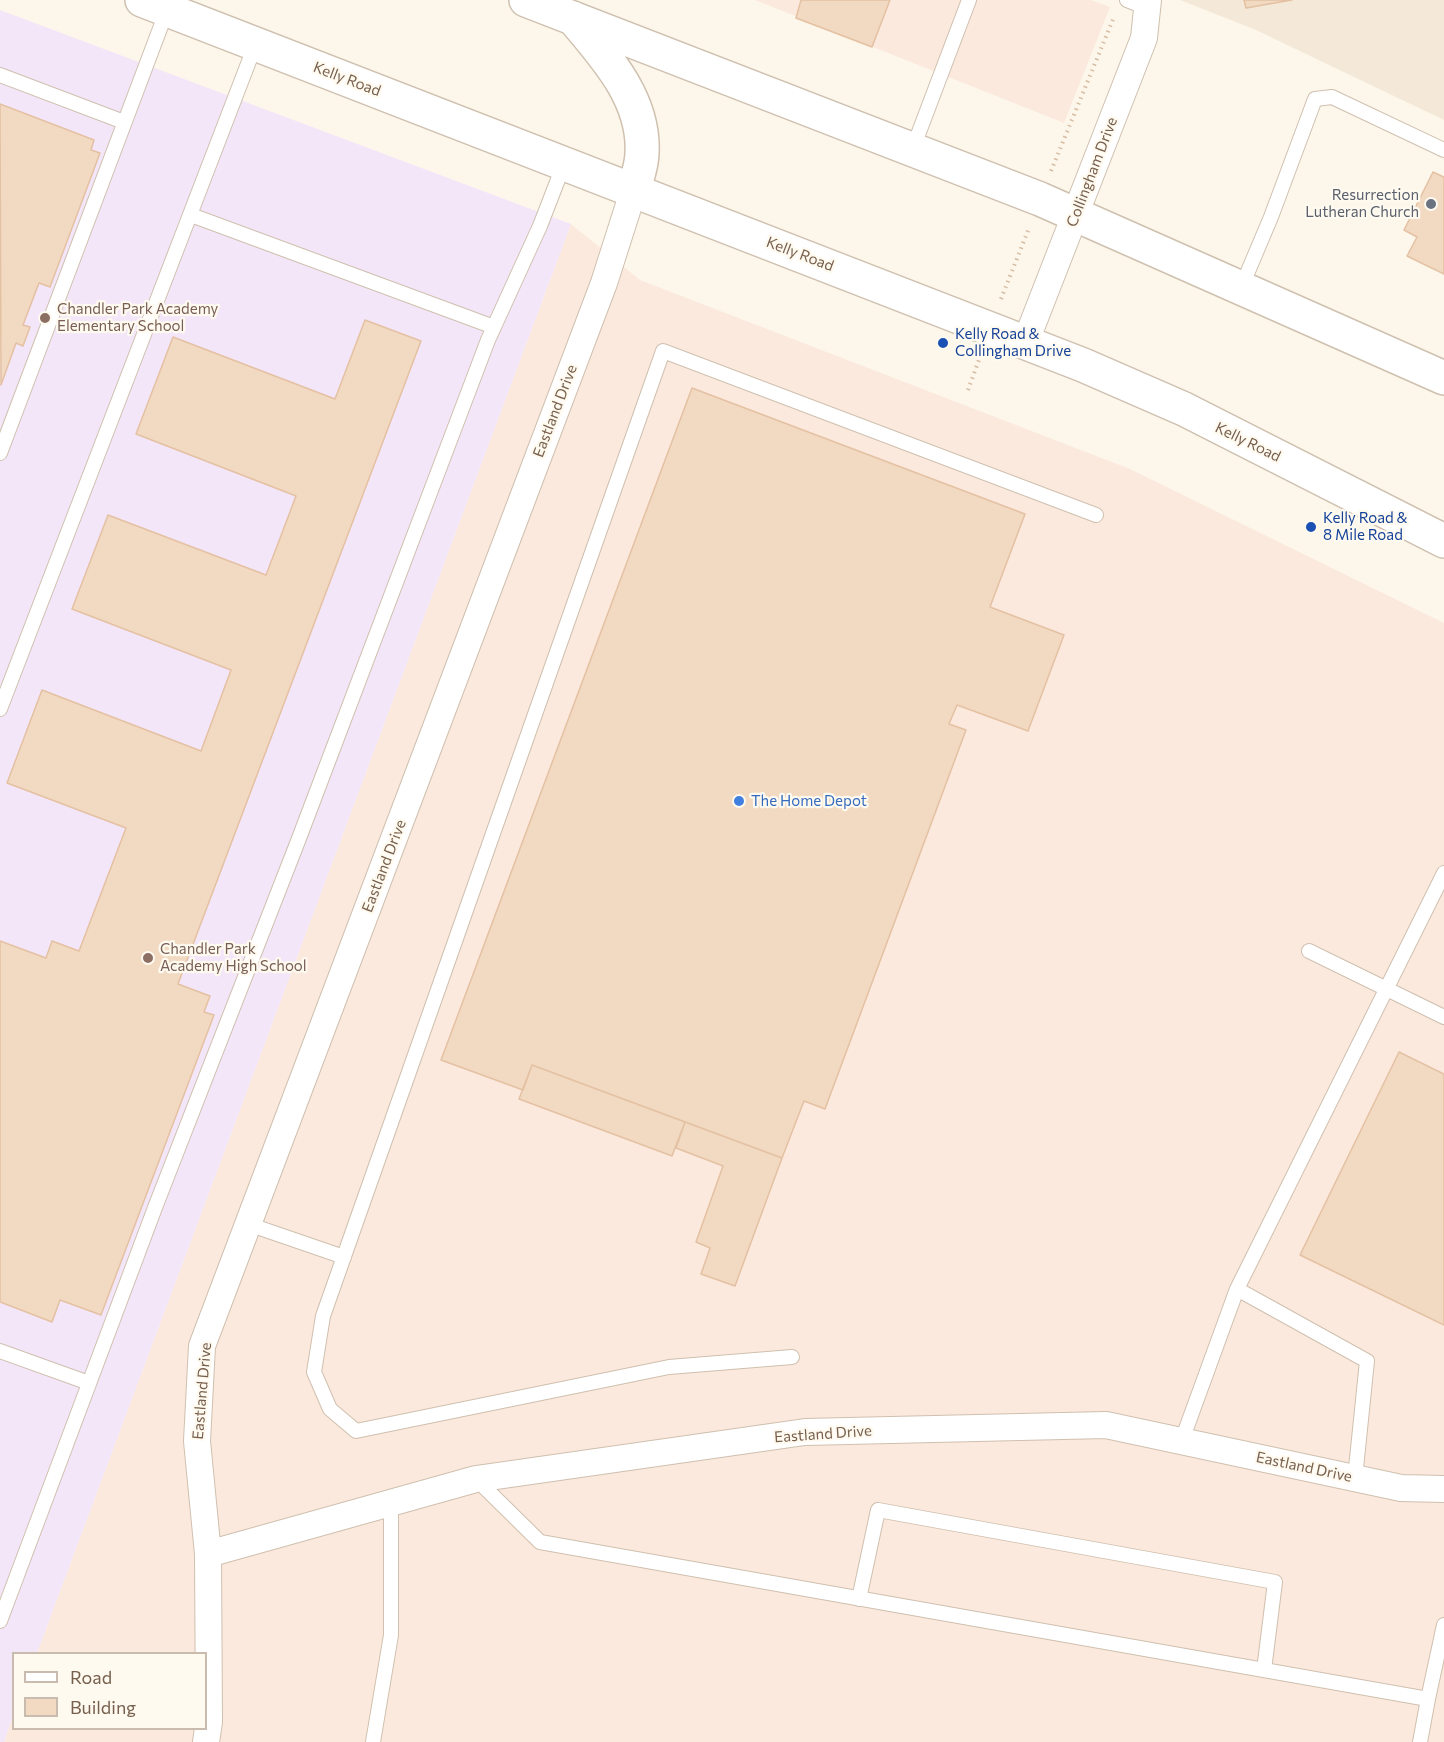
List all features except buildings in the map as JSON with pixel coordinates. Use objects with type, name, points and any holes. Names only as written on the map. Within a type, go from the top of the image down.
[{"type":"street","points":[[526,0],[576,9],[1076,214],[1444,378]]},
{"type":"street","name":"Collingham Drive","points":[[1026,341],[1144,38],[1141,3]]},
{"type":"street","name":"Kelly Road","points":[[155,5],[1026,341],[1184,409],[1444,541]]},
{"type":"street","points":[[576,9],[630,96],[641,135],[643,154],[634,189]]},
{"type":"street","name":"Eastland Drive","points":[[206,1742],[210,1722],[208,1554],[196,1441],[202,1346],[604,283],[634,189]]},
{"type":"street","name":"Eastland Drive","points":[[208,1554],[476,1479],[805,1432],[1106,1425],[1401,1488],[1444,1489]]},
{"type":"lane","points":[[913,148],[969,0]]},
{"type":"lane","points":[[0,453],[124,122],[155,5]]},
{"type":"lane","points":[[0,710],[256,44]]},
{"type":"lane","points":[[0,75],[124,122]]},
{"type":"lane","points":[[1241,288],[1271,217],[1315,99],[1332,97],[1444,150]]},
{"type":"lane","points":[[0,1621],[494,327],[540,226],[565,162]]},
{"type":"lane","points":[[191,215],[494,327]]},
{"type":"lane","points":[[792,1357],[669,1367],[356,1431],[330,1409],[314,1371],[323,1316],[663,351],[1096,515]]},
{"type":"lane","points":[[1182,1440],[1237,1289],[1444,873]]},
{"type":"lane","points":[[1309,951],[1444,1017]]},
{"type":"lane","points":[[248,1224],[344,1257]]},
{"type":"lane","points":[[1237,1289],[1367,1361],[1355,1478]]},
{"type":"lane","points":[[0,1351],[89,1383]]},
{"type":"lane","points":[[476,1479],[540,1542],[1428,1699]]},
{"type":"lane","points":[[373,1742],[391,1635],[391,1503]]},
{"type":"lane","points":[[859,1599],[878,1510],[1275,1582],[1264,1670]]},
{"type":"lane","points":[[1420,1742],[1444,1625]]},
{"type":"shaded area","points":[[755,0],[1091,0],[1110,7],[1064,123]]},
{"type":"shaded area","points":[[1180,0],[1444,0],[1444,120],[1256,30]]},
{"type":"shaded area","name":"Chandler Park Academy High School","points":[[0,10],[571,224],[37,1652],[12,1652],[12,1719],[4,1742],[0,1742]]},
{"type":"shaded area","points":[[571,224],[640,280],[1130,469],[1444,623],[1444,1742],[4,1742],[12,1719],[12,1730],[207,1730],[207,1652],[37,1652]]},
{"type":"place","name":"Resurrection Lutheran Church","points":[[1431,204]]},
{"type":"place","name":"Chandler Park Academy Elementary School","points":[[45,318]]},
{"type":"place","name":"Kelly Road & Collingham Drive","points":[[943,343]]},
{"type":"place","name":"Kelly Road & 8 Mile Road","points":[[1311,527]]},
{"type":"place","name":"The Home Depot","points":[[739,801]]},
{"type":"place","name":"Chandler Park Academy High School","points":[[148,958]]}]
